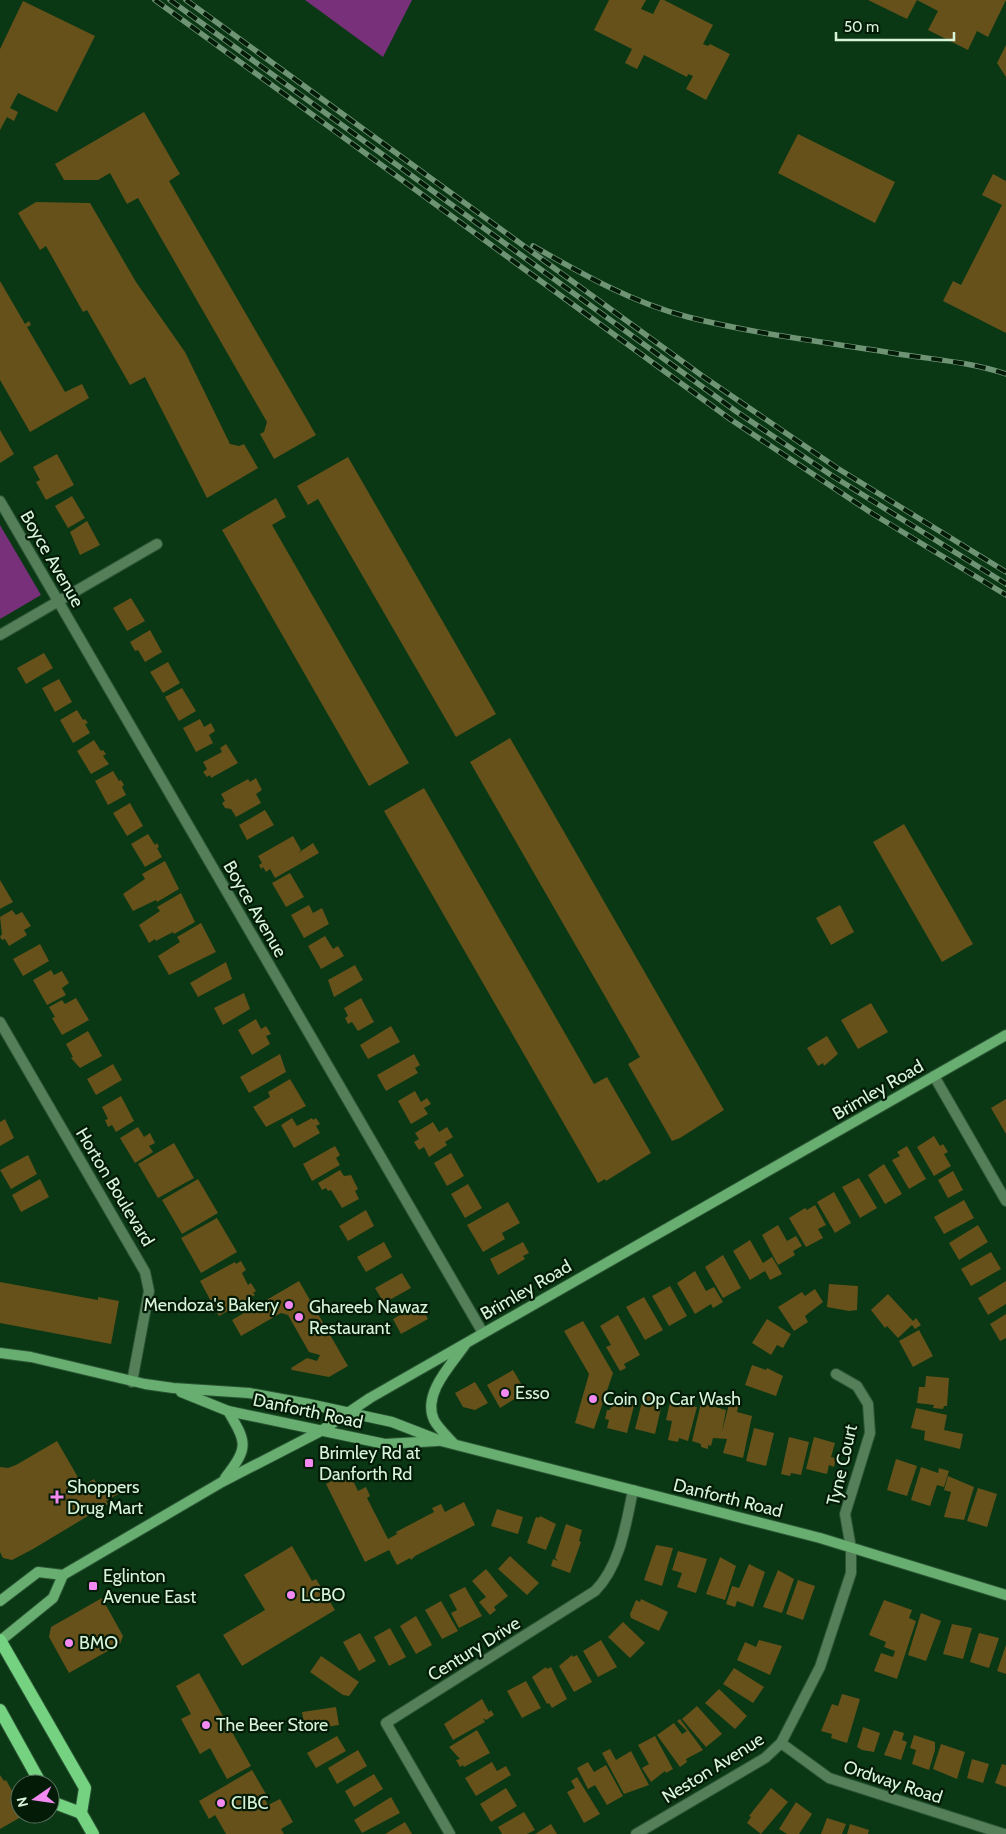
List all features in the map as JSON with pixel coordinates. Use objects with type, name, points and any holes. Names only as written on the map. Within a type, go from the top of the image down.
[{"type":"main road","name":"Brimley Road","points":[[63,1575],[222,1482],[321,1431],[347,1413],[483,1333],[1006,1035]]},
{"type":"main road","points":[[454,1444],[434,1420],[430,1405],[435,1389],[467,1343]]},
{"type":"main road","name":"Danforth Road","points":[[0,1353],[31,1357],[132,1382],[173,1388],[249,1393],[392,1422],[441,1441],[851,1548],[1006,1595]]},
{"type":"main road","name":"Danforth Road","points":[[173,1388],[228,1411],[385,1444],[441,1441]]},
{"type":"main road","points":[[222,1482],[241,1458],[244,1437],[228,1411]]},
{"type":"main road","points":[[0,1601],[38,1572],[63,1575],[53,1598],[0,1640],[85,1788],[81,1813],[93,1834]]},
{"type":"main road","points":[[0,1710],[35,1774]]},
{"type":"main road","points":[[60,1805],[81,1813]]},
{"type":"street","name":"Boyce Avenue","points":[[0,501],[483,1333]]},
{"type":"street","points":[[0,636],[157,544]]},
{"type":"street","name":"Horton Boulevard","points":[[0,1022],[145,1272],[149,1291],[132,1382]]},
{"type":"street","points":[[934,1076],[1006,1201]]},
{"type":"street","name":"Tyne Court","points":[[836,1374],[858,1386],[868,1404],[870,1433],[845,1514],[851,1548]]},
{"type":"street","name":"Century Drive","points":[[450,1834],[386,1723],[595,1591],[607,1579],[614,1563],[625,1528],[633,1490]]},
{"type":"street","name":"Neston Avenue","points":[[636,1834],[765,1758],[781,1743],[820,1667],[852,1573],[851,1548]]},
{"type":"street","name":"Ordway Road","points":[[781,1743],[829,1778],[1004,1834]]},
{"type":"shaded area","points":[[305,0],[412,0],[383,57]]},
{"type":"shaded area","points":[[0,525],[41,595],[0,619]]},
{"type":"building","points":[[609,0],[646,0],[641,9],[653,14],[660,0],[664,0],[713,25],[703,44],[708,46],[710,44],[730,54],[706,100],[686,89],[693,76],[688,74],[687,77],[644,55],[637,69],[625,63],[632,49],[594,30]]},
{"type":"building","points":[[868,0],[917,0],[907,19]]},
{"type":"building","points":[[917,0],[1006,0],[988,37],[977,31],[968,50],[928,30],[938,11]]},
{"type":"building","points":[[23,1],[95,36],[57,112],[18,93],[10,108],[18,112],[14,121],[7,117],[0,130],[0,49]]},
{"type":"building","points":[[1006,45],[1006,77],[997,63]]},
{"type":"building","points":[[144,112],[180,174],[169,181],[316,435],[274,459],[260,434],[264,432],[267,422],[138,198],[127,204],[110,173],[98,180],[64,180],[55,164]]},
{"type":"building","points":[[798,134],[895,182],[875,223],[778,173]]},
{"type":"building","points":[[993,174],[1006,181],[1006,333],[943,301],[953,281],[961,285],[1002,205],[982,195]]},
{"type":"building","points":[[36,202],[90,203],[136,282],[185,352],[230,444],[239,446],[244,444],[258,468],[207,498],[145,377],[130,385],[87,310],[83,312],[46,246],[40,250],[18,213]]},
{"type":"building","points":[[0,281],[25,324],[29,321],[31,325],[27,327],[65,392],[82,384],[89,398],[30,432],[0,380]]},
{"type":"building","points":[[0,430],[14,454],[0,463]]},
{"type":"building","points":[[57,454],[74,485],[46,500],[36,482],[40,480],[33,467]]},
{"type":"building","points":[[348,457],[496,714],[456,737],[318,499],[308,505],[297,486]]},
{"type":"building","points":[[72,496],[85,518],[68,528],[55,506]]},
{"type":"building","points":[[276,498],[286,517],[272,525],[409,763],[369,786],[222,530]]},
{"type":"building","points":[[87,521],[100,545],[80,555],[70,532]]},
{"type":"building","points":[[131,598],[145,621],[127,631],[113,608]]},
{"type":"building","points":[[150,630],[162,652],[145,662],[138,650],[135,651],[130,642]]},
{"type":"building","points":[[44,653],[53,668],[26,684],[17,668]]},
{"type":"building","points":[[168,662],[180,683],[163,693],[150,672]]},
{"type":"building","points":[[59,679],[72,702],[55,712],[42,688]]},
{"type":"building","points":[[182,688],[196,711],[179,721],[165,697]]},
{"type":"building","points":[[77,710],[83,720],[85,719],[88,723],[85,724],[90,733],[73,743],[60,720]]},
{"type":"building","points":[[200,719],[204,727],[211,723],[215,731],[209,735],[213,743],[196,752],[183,728]]},
{"type":"building","points":[[510,738],[724,1110],[680,1138],[672,1141],[628,1064],[640,1057],[470,762]]},
{"type":"building","points":[[94,740],[101,751],[103,750],[106,754],[103,756],[109,764],[91,774],[77,751]]},
{"type":"building","points":[[226,744],[238,763],[211,778],[210,775],[207,777],[203,772],[207,769],[203,762],[222,752],[220,748]]},
{"type":"building","points":[[113,771],[124,785],[122,787],[126,795],[108,805],[95,781]]},
{"type":"building","points":[[256,778],[262,790],[256,794],[261,803],[236,817],[231,809],[225,808],[222,803],[225,801],[221,794],[248,779],[250,782]]},
{"type":"building","points":[[424,788],[594,1084],[607,1077],[651,1153],[606,1181],[605,1179],[598,1183],[384,811]]},
{"type":"building","points":[[130,803],[143,826],[127,836],[113,813]]},
{"type":"building","points":[[265,810],[274,825],[247,840],[239,825]]},
{"type":"building","points":[[904,824],[973,944],[942,962],[873,842]]},
{"type":"building","points":[[148,834],[155,845],[157,843],[159,847],[157,848],[162,857],[145,867],[131,844]]},
{"type":"building","points":[[293,836],[301,850],[298,853],[313,843],[319,853],[275,878],[270,869],[266,872],[263,867],[261,869],[259,865],[262,863],[258,856]]},
{"type":"building","points":[[165,861],[179,889],[157,902],[156,900],[133,911],[123,894],[145,879],[142,874]]},
{"type":"building","points":[[290,873],[304,897],[286,907],[272,883]]},
{"type":"building","points":[[0,880],[13,902],[0,909]]},
{"type":"building","points":[[181,893],[195,922],[174,934],[173,932],[149,943],[139,925],[160,911],[157,907]]},
{"type":"building","points":[[309,905],[313,913],[322,908],[329,924],[304,938],[291,915]]},
{"type":"building","points":[[840,905],[854,932],[831,945],[816,918]]},
{"type":"building","points":[[12,910],[16,915],[22,912],[31,926],[24,930],[27,935],[9,946],[5,939],[2,940],[0,937],[2,934],[0,917]]},
{"type":"building","points":[[201,923],[216,952],[169,975],[158,956],[180,942],[177,937]]},
{"type":"building","points":[[325,936],[333,949],[338,946],[344,956],[321,969],[308,946]]},
{"type":"building","points":[[40,944],[49,961],[23,976],[13,959]]},
{"type":"building","points":[[226,962],[232,979],[198,997],[190,983]]},
{"type":"building","points":[[355,965],[363,980],[334,997],[328,980]]},
{"type":"building","points":[[51,970],[54,975],[62,971],[69,983],[62,988],[66,995],[47,1005],[33,980]]},
{"type":"building","points":[[244,993],[250,1009],[223,1025],[214,1008]]},
{"type":"building","points":[[76,998],[89,1020],[62,1035],[52,1018],[55,1017],[49,1007],[62,1000],[65,1004]]},
{"type":"building","points":[[361,998],[374,1022],[358,1031],[352,1022],[348,1024],[345,1018],[348,1016],[344,1008]]},
{"type":"building","points":[[871,1003],[888,1032],[858,1049],[841,1020]]},
{"type":"building","points":[[256,1019],[261,1029],[266,1026],[271,1034],[266,1036],[270,1044],[252,1055],[238,1030]]},
{"type":"building","points":[[391,1026],[400,1042],[368,1059],[360,1045]]},
{"type":"building","points":[[88,1031],[102,1056],[80,1068],[71,1058],[73,1057],[66,1044]]},
{"type":"building","points":[[827,1036],[838,1054],[824,1066],[823,1063],[818,1066],[807,1048]]},
{"type":"building","points":[[280,1054],[286,1072],[249,1093],[240,1077]]},
{"type":"building","points":[[414,1054],[420,1065],[415,1068],[418,1073],[386,1091],[377,1075]]},
{"type":"building","points":[[113,1064],[122,1080],[96,1095],[87,1079]]},
{"type":"building","points":[[290,1079],[306,1106],[266,1127],[253,1107],[270,1097],[268,1092]]},
{"type":"building","points":[[415,1091],[421,1102],[427,1098],[431,1104],[424,1108],[428,1114],[411,1124],[398,1101]]},
{"type":"building","points":[[121,1096],[134,1121],[116,1132],[112,1125],[108,1127],[105,1120],[108,1119],[102,1107]]},
{"type":"building","points":[[1006,1099],[1006,1134],[991,1108]]},
{"type":"building","points":[[292,1118],[297,1126],[312,1118],[313,1120],[316,1118],[320,1124],[316,1126],[320,1133],[294,1148],[281,1125]]},
{"type":"building","points":[[5,1119],[14,1138],[0,1146],[0,1122]]},
{"type":"building","points":[[433,1122],[439,1132],[447,1127],[453,1137],[445,1142],[447,1145],[429,1157],[424,1147],[419,1150],[414,1142],[419,1139],[415,1133]]},
{"type":"building","points":[[138,1127],[144,1137],[150,1133],[155,1143],[149,1146],[153,1152],[135,1163],[120,1138]]},
{"type":"building","points":[[934,1136],[940,1146],[943,1144],[948,1152],[944,1154],[951,1166],[934,1176],[917,1147]]},
{"type":"building","points":[[174,1143],[194,1178],[158,1198],[138,1164]]},
{"type":"building","points":[[335,1146],[340,1155],[336,1158],[340,1165],[312,1181],[303,1164]]},
{"type":"building","points":[[907,1146],[926,1179],[909,1189],[892,1160],[900,1156],[897,1152]]},
{"type":"building","points":[[451,1153],[464,1176],[447,1186],[434,1163]]},
{"type":"building","points":[[28,1155],[37,1174],[11,1189],[0,1170]]},
{"type":"building","points":[[884,1164],[902,1194],[885,1204],[868,1175]]},
{"type":"building","points":[[340,1170],[344,1176],[351,1175],[358,1189],[355,1191],[359,1199],[342,1208],[331,1190],[328,1191],[326,1188],[322,1190],[318,1183]]},
{"type":"building","points":[[953,1171],[963,1190],[948,1198],[938,1180]]},
{"type":"building","points":[[859,1178],[877,1208],[860,1218],[842,1187]]},
{"type":"building","points":[[40,1179],[49,1197],[21,1212],[12,1195]]},
{"type":"building","points":[[198,1179],[218,1213],[182,1234],[162,1200]]},
{"type":"building","points":[[468,1184],[482,1208],[465,1218],[451,1194]]},
{"type":"building","points":[[834,1192],[851,1223],[835,1233],[817,1202]]},
{"type":"building","points":[[964,1200],[974,1218],[944,1234],[934,1217]]},
{"type":"building","points":[[508,1202],[520,1223],[502,1233],[505,1239],[483,1252],[467,1225]]},
{"type":"building","points":[[815,1205],[826,1225],[818,1229],[823,1238],[806,1247],[789,1218],[805,1208],[807,1210]]},
{"type":"building","points":[[366,1210],[374,1226],[348,1241],[339,1226]]},
{"type":"building","points":[[217,1218],[237,1252],[201,1273],[181,1238]]},
{"type":"building","points":[[778,1225],[787,1241],[796,1236],[802,1246],[793,1251],[795,1255],[778,1265],[762,1235]]},
{"type":"building","points":[[978,1225],[988,1242],[959,1260],[949,1243]]},
{"type":"building","points":[[750,1240],[763,1263],[772,1257],[782,1274],[770,1280],[765,1271],[750,1280],[733,1251]]},
{"type":"building","points":[[384,1242],[392,1257],[366,1272],[357,1257]]},
{"type":"building","points":[[523,1242],[529,1253],[523,1256],[525,1259],[498,1275],[490,1259]]},
{"type":"building","points":[[991,1252],[1001,1269],[971,1286],[961,1269]]},
{"type":"building","points":[[723,1255],[741,1288],[723,1298],[705,1267]]},
{"type":"building","points":[[241,1261],[246,1270],[242,1273],[248,1285],[251,1283],[256,1291],[253,1293],[255,1295],[219,1316],[200,1281],[235,1262],[236,1264]]},
{"type":"building","points":[[695,1271],[706,1291],[714,1287],[723,1302],[713,1308],[711,1304],[695,1314],[677,1283]]},
{"type":"building","points":[[402,1273],[411,1288],[384,1303],[375,1288]]},
{"type":"building","points":[[299,1281],[348,1366],[329,1377],[292,1370],[291,1368],[307,1358],[317,1361],[320,1355],[309,1352],[288,1315],[281,1313],[241,1336],[232,1320]]},
{"type":"building","points":[[1006,1281],[1006,1304],[988,1315],[978,1298]]},
{"type":"building","points":[[0,1282],[98,1300],[98,1297],[119,1301],[111,1344],[0,1323]]},
{"type":"building","points":[[829,1284],[858,1286],[857,1310],[849,1311],[827,1307]]},
{"type":"building","points":[[670,1286],[687,1316],[669,1326],[652,1296]]},
{"type":"building","points":[[815,1289],[823,1302],[805,1316],[808,1322],[794,1331],[778,1307],[802,1292],[805,1296]]},
{"type":"building","points":[[888,1294],[913,1321],[916,1318],[921,1325],[915,1329],[912,1325],[898,1338],[887,1326],[885,1328],[871,1310]]},
{"type":"building","points":[[644,1297],[663,1330],[645,1340],[626,1307]]},
{"type":"building","points":[[420,1304],[428,1319],[401,1334],[393,1319]]},
{"type":"building","points":[[1006,1314],[1006,1338],[1000,1341],[990,1324]]},
{"type":"building","points":[[618,1315],[640,1355],[624,1364],[626,1368],[620,1371],[606,1347],[611,1345],[600,1326]]},
{"type":"building","points":[[767,1319],[791,1334],[783,1348],[777,1345],[771,1355],[752,1343]]},
{"type":"building","name":"Coin Op Car Wash","points":[[583,1321],[613,1373],[594,1429],[575,1423],[589,1374],[564,1331]]},
{"type":"building","points":[[919,1330],[933,1356],[913,1367],[899,1341]]},
{"type":"building","points":[[752,1365],[766,1370],[767,1368],[783,1376],[776,1396],[745,1385]]},
{"type":"building","points":[[513,1370],[526,1392],[500,1408],[487,1385]]},
{"type":"building","points":[[926,1376],[949,1378],[947,1406],[944,1406],[943,1409],[933,1408],[934,1405],[917,1403],[919,1387],[925,1387]]},
{"type":"building","points":[[475,1382],[488,1403],[475,1410],[463,1407],[455,1393]]},
{"type":"building","points":[[644,1394],[663,1399],[655,1434],[635,1429]]},
{"type":"building","points":[[731,1396],[740,1398],[737,1412],[752,1416],[743,1458],[723,1453],[727,1439],[713,1438],[711,1446],[708,1445],[708,1449],[692,1441],[701,1403],[726,1410],[722,1432]]},
{"type":"building","points":[[614,1397],[635,1402],[627,1433],[607,1428],[609,1420],[605,1419],[607,1410],[610,1410]]},
{"type":"building","points":[[670,1402],[697,1407],[688,1441],[679,1438],[678,1442],[668,1440],[672,1421],[666,1420]]},
{"type":"building","points":[[916,1408],[947,1415],[944,1430],[963,1434],[960,1449],[924,1440],[925,1431],[911,1428]]},
{"type":"building","points":[[754,1428],[774,1433],[766,1466],[746,1461]]},
{"type":"building","points":[[789,1437],[809,1442],[801,1475],[791,1473],[790,1476],[781,1474]]},
{"type":"building","points":[[814,1437],[835,1443],[831,1457],[836,1458],[834,1467],[829,1465],[827,1474],[806,1469]]},
{"type":"building","name":"Shoppers Drug Mart","points":[[57,1441],[83,1486],[94,1479],[100,1491],[115,1483],[120,1493],[106,1501],[108,1504],[33,1549],[12,1560],[3,1558],[0,1552],[0,1467],[8,1468],[16,1465]]},
{"type":"building","points":[[896,1459],[917,1466],[907,1496],[887,1490]]},
{"type":"building","points":[[921,1467],[938,1473],[939,1468],[949,1471],[944,1487],[937,1485],[930,1506],[911,1500]]},
{"type":"building","points":[[349,1472],[358,1491],[366,1487],[370,1496],[367,1498],[388,1539],[397,1534],[396,1532],[434,1512],[432,1508],[441,1504],[445,1512],[464,1502],[475,1525],[415,1556],[411,1560],[410,1558],[397,1565],[389,1550],[365,1562],[326,1484]]},
{"type":"building","points":[[948,1476],[974,1487],[964,1520],[944,1517],[951,1492],[944,1490]]},
{"type":"building","points":[[978,1488],[997,1494],[987,1527],[967,1521]]},
{"type":"building","points":[[497,1509],[523,1517],[518,1534],[491,1526]]},
{"type":"building","points":[[540,1516],[556,1524],[546,1550],[527,1543],[536,1517],[539,1518]]},
{"type":"building","points":[[566,1524],[582,1530],[579,1541],[581,1542],[570,1573],[551,1566],[553,1559],[558,1561],[555,1558]]},
{"type":"building","points":[[656,1545],[673,1548],[662,1586],[644,1580]]},
{"type":"building","name":"LCBO","points":[[292,1546],[312,1581],[316,1579],[335,1610],[242,1666],[223,1635],[265,1610],[244,1575]]},
{"type":"building","points":[[678,1551],[707,1559],[696,1593],[677,1587],[682,1573],[672,1570]]},
{"type":"building","points":[[510,1556],[539,1583],[527,1595],[498,1569]]},
{"type":"building","points":[[720,1557],[736,1566],[725,1600],[706,1594]]},
{"type":"building","points":[[749,1564],[765,1572],[753,1607],[737,1601],[735,1607],[726,1604],[732,1586],[739,1588]]},
{"type":"building","points":[[486,1569],[508,1596],[494,1607],[496,1610],[490,1615],[479,1602],[486,1597],[472,1581]]},
{"type":"building","points":[[778,1570],[794,1579],[782,1613],[763,1607]]},
{"type":"building","points":[[798,1580],[815,1586],[803,1620],[786,1614]]},
{"type":"building","points":[[465,1587],[482,1616],[459,1628],[451,1613],[457,1610],[449,1595]]},
{"type":"building","points":[[102,1598],[123,1636],[120,1644],[69,1673],[49,1637],[51,1627]]},
{"type":"building","points":[[641,1599],[668,1612],[659,1631],[631,1618],[630,1614],[636,1600],[640,1602]]},
{"type":"building","points":[[884,1600],[912,1610],[909,1618],[916,1621],[897,1679],[874,1671],[881,1653],[893,1657],[895,1651],[884,1647],[886,1642],[869,1635]]},
{"type":"building","points":[[441,1601],[458,1631],[442,1639],[425,1610]]},
{"type":"building","points":[[921,1613],[941,1621],[926,1661],[908,1655]]},
{"type":"building","points":[[416,1616],[432,1645],[416,1654],[400,1626]]},
{"type":"building","points":[[623,1622],[645,1643],[630,1658],[608,1637]]},
{"type":"building","points":[[952,1624],[972,1628],[963,1659],[943,1654]]},
{"type":"building","points":[[390,1628],[406,1657],[389,1666],[374,1637]]},
{"type":"building","points":[[360,1633],[376,1661],[359,1671],[343,1642]]},
{"type":"building","points":[[979,1633],[999,1638],[989,1668],[970,1662]]},
{"type":"building","points":[[601,1640],[617,1667],[598,1677],[583,1651]]},
{"type":"building","points":[[759,1640],[782,1646],[770,1675],[737,1660],[745,1642],[756,1647]]},
{"type":"building","points":[[1006,1645],[1006,1674],[997,1671]]},
{"type":"building","points":[[572,1655],[573,1657],[577,1655],[592,1682],[574,1692],[559,1666]]},
{"type":"building","points":[[321,1656],[359,1682],[349,1696],[343,1695],[310,1672]]},
{"type":"building","points":[[546,1667],[547,1669],[551,1667],[567,1699],[552,1708],[549,1703],[547,1704],[532,1677]]},
{"type":"building","points":[[734,1668],[764,1687],[753,1703],[723,1684]]},
{"type":"building","name":"The Beer Store","points":[[199,1673],[251,1766],[227,1779],[210,1748],[200,1754],[181,1719],[191,1714],[176,1686]]},
{"type":"building","points":[[526,1681],[541,1708],[522,1718],[507,1691]]},
{"type":"building","points":[[719,1689],[747,1716],[735,1729],[705,1703]]},
{"type":"building","points":[[842,1694],[860,1699],[847,1743],[831,1738],[832,1734],[821,1731],[832,1704],[838,1706]]},
{"type":"building","points":[[482,1699],[489,1712],[491,1710],[494,1715],[486,1720],[483,1718],[485,1722],[453,1740],[444,1724]]},
{"type":"building","points":[[697,1706],[722,1734],[706,1747],[682,1719]]},
{"type":"building","points":[[336,1707],[339,1725],[305,1730],[302,1712]]},
{"type":"building","points":[[680,1719],[703,1750],[686,1759],[687,1762],[680,1767],[657,1735],[674,1723],[682,1734],[687,1731],[677,1721]]},
{"type":"building","points":[[863,1727],[880,1733],[874,1752],[857,1747]]},
{"type":"building","points":[[477,1730],[490,1753],[464,1767],[463,1765],[460,1767],[456,1760],[460,1759],[449,1747]]},
{"type":"building","points":[[894,1730],[904,1733],[902,1740],[907,1742],[901,1760],[884,1755]]},
{"type":"building","points":[[914,1735],[935,1742],[935,1750],[929,1770],[912,1764],[916,1750],[910,1748]]},
{"type":"building","points":[[337,1736],[346,1751],[316,1768],[307,1753]]},
{"type":"building","points":[[655,1736],[673,1769],[666,1773],[665,1771],[651,1782],[642,1768],[649,1764],[638,1745]]},
{"type":"building","points":[[941,1744],[965,1752],[957,1779],[933,1769]]},
{"type":"building","points":[[610,1749],[616,1760],[631,1751],[649,1785],[624,1794],[602,1753]]},
{"type":"building","points":[[358,1750],[367,1766],[337,1784],[328,1768]]},
{"type":"building","points":[[972,1759],[989,1764],[983,1783],[967,1778]]},
{"type":"building","points":[[492,1762],[497,1771],[506,1766],[511,1775],[476,1796],[465,1778]]},
{"type":"building","points":[[588,1762],[594,1772],[606,1765],[623,1796],[607,1805],[595,1785],[588,1789],[577,1768]]},
{"type":"building","points":[[1002,1764],[1006,1765],[1006,1787],[995,1783]]},
{"type":"building","points":[[252,1770],[266,1794],[263,1796],[268,1805],[280,1799],[293,1822],[281,1829],[284,1834],[226,1834],[215,1815],[209,1819],[199,1801]]},
{"type":"building","points":[[374,1774],[383,1789],[354,1807],[345,1791]]},
{"type":"building","points":[[0,1775],[10,1787],[10,1823],[0,1829]]},
{"type":"building","points":[[577,1777],[600,1814],[584,1823],[567,1792],[575,1788],[571,1781]]},
{"type":"building","points":[[506,1788],[517,1806],[491,1822],[480,1804]]},
{"type":"building","points":[[771,1788],[788,1802],[761,1834],[747,1823],[751,1817],[749,1816]]},
{"type":"building","points":[[391,1797],[400,1813],[362,1833],[354,1820]]},
{"type":"building","points":[[796,1802],[812,1814],[799,1834],[787,1834],[779,1829]]},
{"type":"building","points":[[524,1812],[535,1830],[527,1834],[502,1834],[498,1827]]},
{"type":"building","points":[[827,1818],[846,1824],[842,1834],[821,1834]]},
{"type":"building","points":[[405,1822],[412,1834],[385,1834]]},
{"type":"building","points":[[551,1824],[557,1834],[535,1834]]},
{"type":"building","points":[[850,1824],[869,1830],[868,1834],[847,1834]]},
{"type":"railway","points":[[155,0],[730,419],[873,514],[1006,595]]},
{"type":"railway","points":[[170,0],[737,412],[831,475],[1006,584]]},
{"type":"railway","points":[[186,0],[701,375],[837,468],[1006,572]]},
{"type":"railway","points":[[533,246],[628,296],[688,317],[769,334],[969,364],[1006,374]]},
{"type":"place","name":"Mendoza's Bakery","points":[[289,1305]]},
{"type":"place","name":"Ghareeb Nawaz Restaurant","points":[[299,1317]]},
{"type":"place","name":"Esso","points":[[505,1393]]},
{"type":"place","name":"Coin Op Car Wash","points":[[593,1399]]},
{"type":"place","name":"Brimley Rd at Danforth Rd","points":[[309,1463]]},
{"type":"place","name":"Shoppers Drug Mart","points":[[57,1497]]},
{"type":"place","name":"Eglinton Avenue East","points":[[93,1586]]},
{"type":"place","name":"LCBO","points":[[291,1595]]},
{"type":"place","name":"BMO","points":[[69,1643]]},
{"type":"place","name":"The Beer Store","points":[[206,1725]]},
{"type":"place","name":"CIBC","points":[[221,1803]]}]
